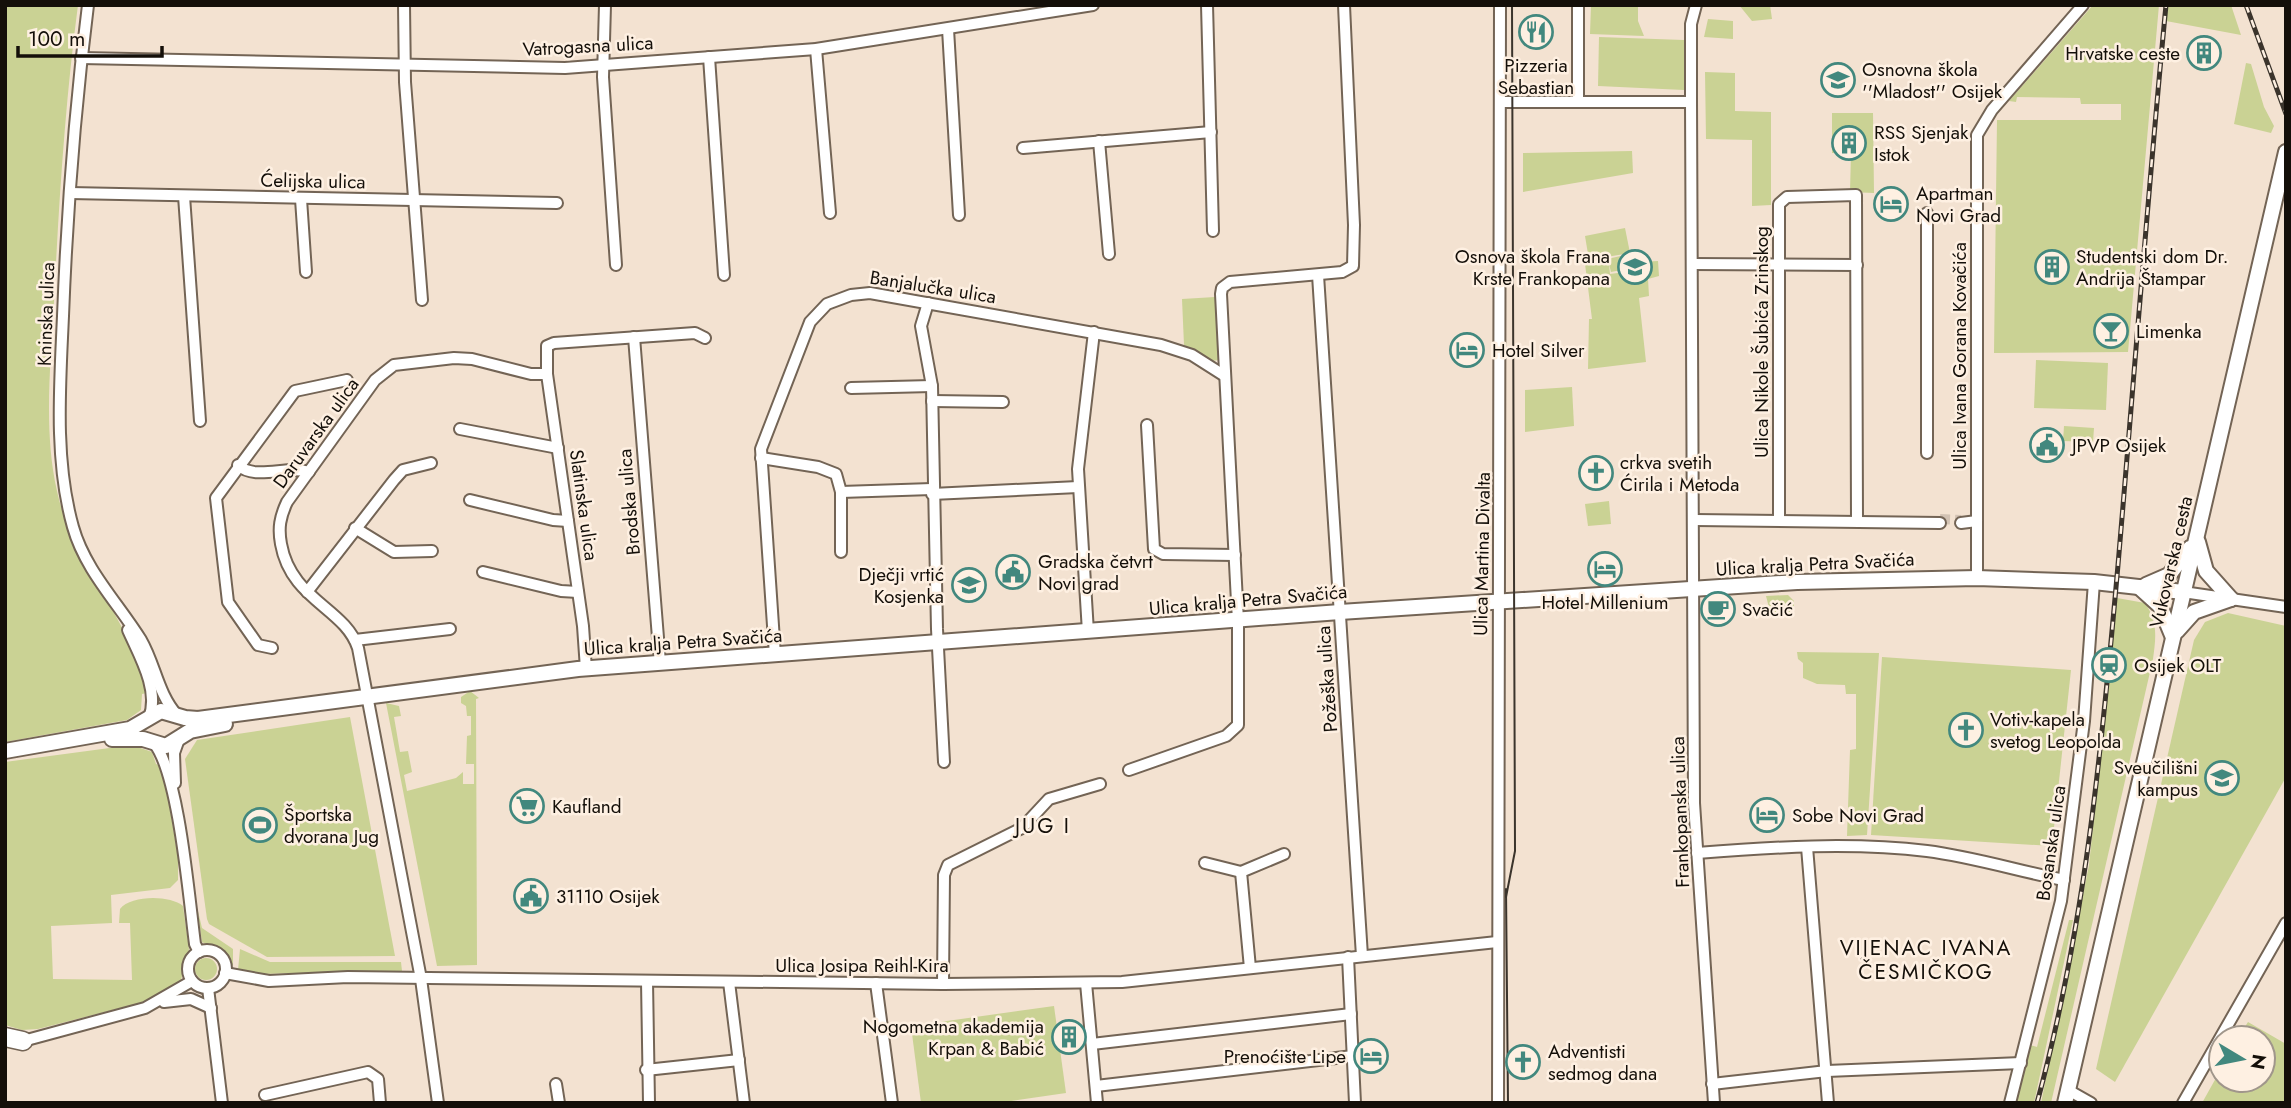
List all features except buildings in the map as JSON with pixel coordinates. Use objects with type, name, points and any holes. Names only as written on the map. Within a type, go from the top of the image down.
[{"type":"main road","name":"Vukovarska cesta","points":[[2067,1096],[2286,152]]},
{"type":"main road","points":[[2138,586],[2160,581],[2177,568],[2198,530]]},
{"type":"main road","points":[[2138,586],[2160,606],[2173,638],[2194,612],[2231,599],[2206,571],[2199,550],[2198,530]]},
{"type":"main road","name":"Ulica kralja Petra Svačića","points":[[177,715],[198,719],[586,669],[1340,612],[1797,582],[1977,578],[2094,582],[2183,592]]},
{"type":"main road","name":"Ulica kralja Petra Svačića","points":[[179,739],[190,731],[319,705]]},
{"type":"main road","points":[[5,751],[130,729],[161,710],[177,715],[183,726],[179,739],[166,746],[138,738],[81,739]]},
{"type":"main road","points":[[149,718],[146,730],[154,743]]},
{"type":"main road","points":[[5,1046],[14,1039]]},
{"type":"street","name":"Kninska ulica","points":[[88,5],[70,193],[61,361],[65,485],[74,529],[84,555],[140,638],[165,699],[177,715]]},
{"type":"street","points":[[404,5],[404,66],[422,300]]},
{"type":"street","points":[[605,5],[603,64],[616,265]]},
{"type":"street","name":"Vatrogasna ulica","points":[[81,58],[534,68],[816,49],[948,29],[1055,8],[1093,5]]},
{"type":"street","points":[[1207,5],[1213,231]]},
{"type":"street","points":[[1129,769],[1234,731],[1240,715],[1222,288],[1230,282],[1349,270],[1355,255],[1344,5]]},
{"type":"street","name":"Ulica Martina Divalta","points":[[1498,1103],[1500,5]]},
{"type":"street","points":[[1577,5],[1578,102]]},
{"type":"street","name":"Frankopanska ulica","points":[[1696,5],[1691,24],[1694,803],[1714,1103]]},
{"type":"street","name":"Ulica Ivana Gorana Kovačića","points":[[1977,578],[1966,521],[1977,135],[1992,110],[2083,5]]},
{"type":"street","points":[[948,29],[959,215]]},
{"type":"street","points":[[816,49],[830,213]]},
{"type":"street","points":[[709,57],[724,275]]},
{"type":"street","points":[[1501,102],[1691,102]]},
{"type":"street","points":[[1023,148],[1210,132]]},
{"type":"street","points":[[1099,141],[1109,254]]},
{"type":"street","name":"Ćelijska ulica","points":[[70,193],[557,203]]},
{"type":"street","name":"Ulica Nikole Šubića Zrinskog","points":[[1779,520],[1779,208],[1783,197],[1856,195],[1857,265]]},
{"type":"street","points":[[184,196],[200,421]]},
{"type":"street","points":[[301,199],[306,272]]},
{"type":"street","points":[[1927,213],[1927,453]]},
{"type":"street","points":[[1692,264],[1857,265],[1857,520]]},
{"type":"street","name":"Požeška ulica","points":[[1318,275],[1362,956]]},
{"type":"street","name":"Banjalučka ulica","points":[[775,655],[761,458],[765,436],[806,331],[821,309],[839,299],[861,293],[928,303],[1178,349],[1225,376]]},
{"type":"street","points":[[928,303],[921,326],[932,386],[932,492],[944,762]]},
{"type":"street","points":[[1088,632],[1078,487],[1094,332]]},
{"type":"street","points":[[634,337],[695,333],[705,338]]},
{"type":"street","name":"Slatinska ulica","points":[[586,669],[578,592],[547,374],[547,346],[554,343],[634,337]]},
{"type":"street","name":"Brodska ulica","points":[[634,337],[660,663]]},
{"type":"street","name":"Daruvarska ulica","points":[[355,640],[290,575],[281,549],[279,523],[287,502],[375,380],[394,365],[464,358],[531,374],[547,374]]},
{"type":"street","points":[[272,648],[258,645],[228,602],[214,507],[218,492],[295,391],[347,380]]},
{"type":"street","points":[[851,388],[932,386]]},
{"type":"street","points":[[932,401],[1003,402]]},
{"type":"street","points":[[1147,425],[1154,549],[1163,555],[1235,555]]},
{"type":"street","points":[[460,429],[558,448]]},
{"type":"street","points":[[761,458],[830,470],[839,479],[841,552]]},
{"type":"street","points":[[307,592],[403,470],[431,463]]},
{"type":"street","points":[[238,465],[251,472],[288,468],[309,472]]},
{"type":"street","points":[[841,492],[1078,487]]},
{"type":"street","points":[[470,500],[553,520],[568,521]]},
{"type":"street","points":[[1695,520],[1938,521]]},
{"type":"street","points":[[355,528],[394,552],[432,551]]},
{"type":"street","points":[[483,572],[561,591],[578,592]]},
{"type":"street","name":"Bosanska ulica","points":[[2010,1103],[2054,933],[2064,880],[2084,721],[2094,582]]},
{"type":"street","points":[[2183,592],[2286,607]]},
{"type":"street","name":"Kninska ulica","points":[[120,611],[148,677],[153,704],[149,718]]},
{"type":"street","points":[[438,1103],[421,979],[355,640],[450,629]]},
{"type":"street","points":[[179,739],[174,753],[175,803],[195,944],[199,952]]},
{"type":"street","points":[[154,743],[162,755],[175,803]]},
{"type":"street","points":[[943,984],[944,875],[948,865],[1022,828],[1049,799],[1100,784]]},
{"type":"street","points":[[1807,847],[1828,1103]]},
{"type":"street","points":[[1697,853],[1807,847],[1937,853],[2064,880]]},
{"type":"street","points":[[1206,863],[1241,872],[1284,854]]},
{"type":"street","points":[[1241,872],[1250,968]]},
{"type":"street","points":[[2183,1103],[2286,923]]},
{"type":"street","name":"Ulica Josipa Reihl-Kira","points":[[225,974],[269,981],[334,977],[943,984],[1086,983],[1145,981],[1497,942]]},
{"type":"street","points":[[192,981],[208,988],[217,985],[225,974],[224,962],[216,953],[199,952]]},
{"type":"street","points":[[192,981],[189,963],[199,952]]},
{"type":"street","points":[[1348,957],[1355,1103]]},
{"type":"street","points":[[154,1004],[192,981]]},
{"type":"street","points":[[646,981],[646,1070],[649,1103]]},
{"type":"street","points":[[729,982],[744,1103]]},
{"type":"street","points":[[876,983],[892,1103]]},
{"type":"street","points":[[1086,983],[1097,1103]]},
{"type":"street","points":[[208,988],[222,1103]]},
{"type":"street","points":[[14,1039],[154,1004],[191,999],[211,1008]]},
{"type":"street","points":[[1092,1044],[1351,1014]]},
{"type":"street","points":[[1096,1086],[1353,1056]]},
{"type":"street","points":[[646,1070],[739,1060]]},
{"type":"street","points":[[1712,1084],[1826,1071],[2021,1063]]},
{"type":"street","points":[[265,1094],[368,1072],[378,1079],[380,1103]]},
{"type":"street","points":[[556,1084],[558,1103]]},
{"type":"street","points":[[2067,1096],[2091,1103]]},
{"type":"green space","points":[[5,5],[78,5],[60,190],[50,372],[50,444],[57,491],[65,518],[88,568],[129,641],[147,693],[142,694],[141,710],[127,720],[5,742]]},
{"type":"green space","points":[[1591,5],[1638,5],[1638,21],[1644,36],[1590,34]]},
{"type":"green space","points":[[1739,5],[1770,5],[1772,19],[1752,21]]},
{"type":"green space","points":[[2093,5],[2159,5],[2128,352],[1994,353],[1997,120],[2121,120],[2121,104],[2081,104],[2080,98],[2017,97],[2016,102],[2009,101]]},
{"type":"green space","points":[[2168,5],[2231,5],[2241,35],[2166,21]]},
{"type":"green space","points":[[1708,19],[1733,21],[1733,39],[1704,37]]},
{"type":"green space","points":[[1599,37],[1684,40],[1684,90],[1598,86]]},
{"type":"green space","points":[[2246,63],[2251,64],[2264,107],[2274,126],[2271,133],[2234,124]]},
{"type":"green space","points":[[1705,72],[1735,73],[1735,111],[1771,112],[1771,205],[1752,206],[1752,140],[1706,139]]},
{"type":"green space","points":[[1832,113],[1873,113],[1874,193],[1850,192],[1851,153],[1832,153]]},
{"type":"green space","points":[[1632,151],[1633,173],[1523,192],[1523,153]]},
{"type":"green space","points":[[1625,228],[1630,253],[1589,260],[1585,236]]},
{"type":"green space","points":[[1634,253],[1637,267],[1611,272],[1609,264],[1610,274],[1640,270],[1639,262],[1658,261],[1659,276],[1648,279],[1649,296],[1639,298],[1646,362],[1588,369],[1589,319],[1592,319],[1585,264]]},
{"type":"green space","points":[[1215,297],[1220,360],[1210,361],[1184,345],[1182,299]]},
{"type":"green space","points":[[2036,360],[2108,363],[2106,410],[2034,408]]},
{"type":"green space","points":[[1572,387],[1574,426],[1525,432],[1525,390]]},
{"type":"green space","points":[[2064,426],[2094,428],[2093,442],[2063,441]]},
{"type":"green space","points":[[1609,501],[1611,524],[1588,526],[1585,504]]},
{"type":"green space","points":[[1788,595],[1794,601],[1794,613],[1771,615],[1766,596]]},
{"type":"green space","points":[[2117,598],[2145,603],[2155,630],[2153,659],[2051,1103],[2041,1103],[2089,865]]},
{"type":"green space","points":[[2228,613],[2286,626],[2286,777],[2115,1082],[2096,1069],[2194,640],[2205,622]]},
{"type":"green space","points":[[1797,652],[1879,653],[1867,835],[1847,836],[1850,750],[1856,749],[1856,694],[1846,694],[1845,685],[1817,684],[1803,678],[1803,663],[1798,659]]},
{"type":"green space","points":[[1882,657],[2071,670],[2052,846],[1871,835]]},
{"type":"green space","points":[[470,691],[479,698],[476,699],[477,965],[437,966],[386,703],[399,706],[401,716],[394,717],[400,752],[408,751],[412,772],[404,775],[407,791],[456,778],[463,772],[463,784],[474,784],[474,764],[466,764],[471,716],[467,716],[466,706],[461,703],[461,697]]},
{"type":"green space","points":[[350,717],[395,956],[267,957],[209,924],[185,759],[197,740]]},
{"type":"green space","points":[[132,745],[152,752],[156,764],[163,767],[178,858],[178,880],[170,888],[111,895],[112,923],[51,926],[53,979],[132,980],[130,923],[119,923],[120,909],[133,901],[160,898],[183,906],[189,949],[181,980],[144,1002],[38,1029],[22,1030],[5,1025],[5,762]]},
{"type":"green space","points":[[197,907],[202,928],[233,949],[233,966],[222,952],[202,942]]},
{"type":"green space","points":[[2069,920],[2073,920],[2034,1103],[2014,1103],[2030,1045],[2037,1047]]},
{"type":"green space","points":[[240,949],[270,962],[401,962],[402,971],[258,974],[238,970]]},
{"type":"green space","points":[[206,958],[214,961],[217,969],[214,977],[206,980],[198,977],[195,969],[198,961]]},
{"type":"green space","points":[[1054,1006],[1066,1093],[998,1103],[921,1103],[911,1026]]},
{"type":"green space","points":[[2277,1039],[2286,1044],[2286,1103],[2202,1103],[2207,1094],[2277,1094]]},
{"type":"tunnel","points":[[1940,519],[1961,520]]},
{"type":"tram line","points":[[1506,897],[1515,851],[1512,5]]},
{"type":"tram line","points":[[1506,889],[1508,1103]]},
{"type":"railway","points":[[2037,1103],[2068,970],[2098,768],[2166,5]]},
{"type":"railway","points":[[2246,5],[2286,114]]},
{"type":"place","name":"Pizzeria Sebastian","points":[[1536,32]]},
{"type":"place","name":"Hrvatske ceste","points":[[2204,53]]},
{"type":"place","name":"Osnovna škola ''Mladost'' Osijek","points":[[1838,80]]},
{"type":"place","name":"RSS Sjenjak Istok","points":[[1849,143]]},
{"type":"place","name":"Apartman Novi Grad","points":[[1891,204]]},
{"type":"place","name":"Osnova škola Frana Krste Frankopana","points":[[1635,267]]},
{"type":"place","name":"Studentski dom Dr. Andrija Štampar","points":[[2052,267]]},
{"type":"place","name":"Limenka","points":[[2111,331]]},
{"type":"place","name":"Hotel Silver","points":[[1467,350]]},
{"type":"place","name":"JPVP Osijek","points":[[2047,445]]},
{"type":"place","name":"crkva svetih Ćirila i Metoda","points":[[1596,473]]},
{"type":"place","name":"Hotel Millenium","points":[[1605,569]]},
{"type":"place","name":"Gradska četvrt Novi grad","points":[[1013,572]]},
{"type":"place","name":"Dječji vrtić Kosjenka","points":[[969,585]]},
{"type":"place","name":"Svačić","points":[[1718,609]]},
{"type":"place","name":"Osijek OLT","points":[[2109,665]]},
{"type":"place","name":"Votiv-kapela svetog Leopolda","points":[[1966,730]]},
{"type":"place","name":"Sveučilišni kampus","points":[[2222,778]]},
{"type":"place","name":"Kaufland","points":[[527,806]]},
{"type":"place","name":"Sobe Novi Grad","points":[[1767,815]]},
{"type":"place","name":"Športska dvorana Jug","points":[[260,825]]},
{"type":"place","name":"31110 Osijek","points":[[531,896]]},
{"type":"place","name":"Nogometna akademija Krpan & Babić","points":[[1069,1037]]},
{"type":"place","name":"Prenoćište Lipe","points":[[1371,1056]]},
{"type":"place","name":"Adventisti sedmog dana","points":[[1523,1062]]},
{"type":"district","name":"JUG I","points":[[1043,826]]},
{"type":"district","name":"VIJENAC IVANA ČESMIČKOG","points":[[1926,960]]}]
